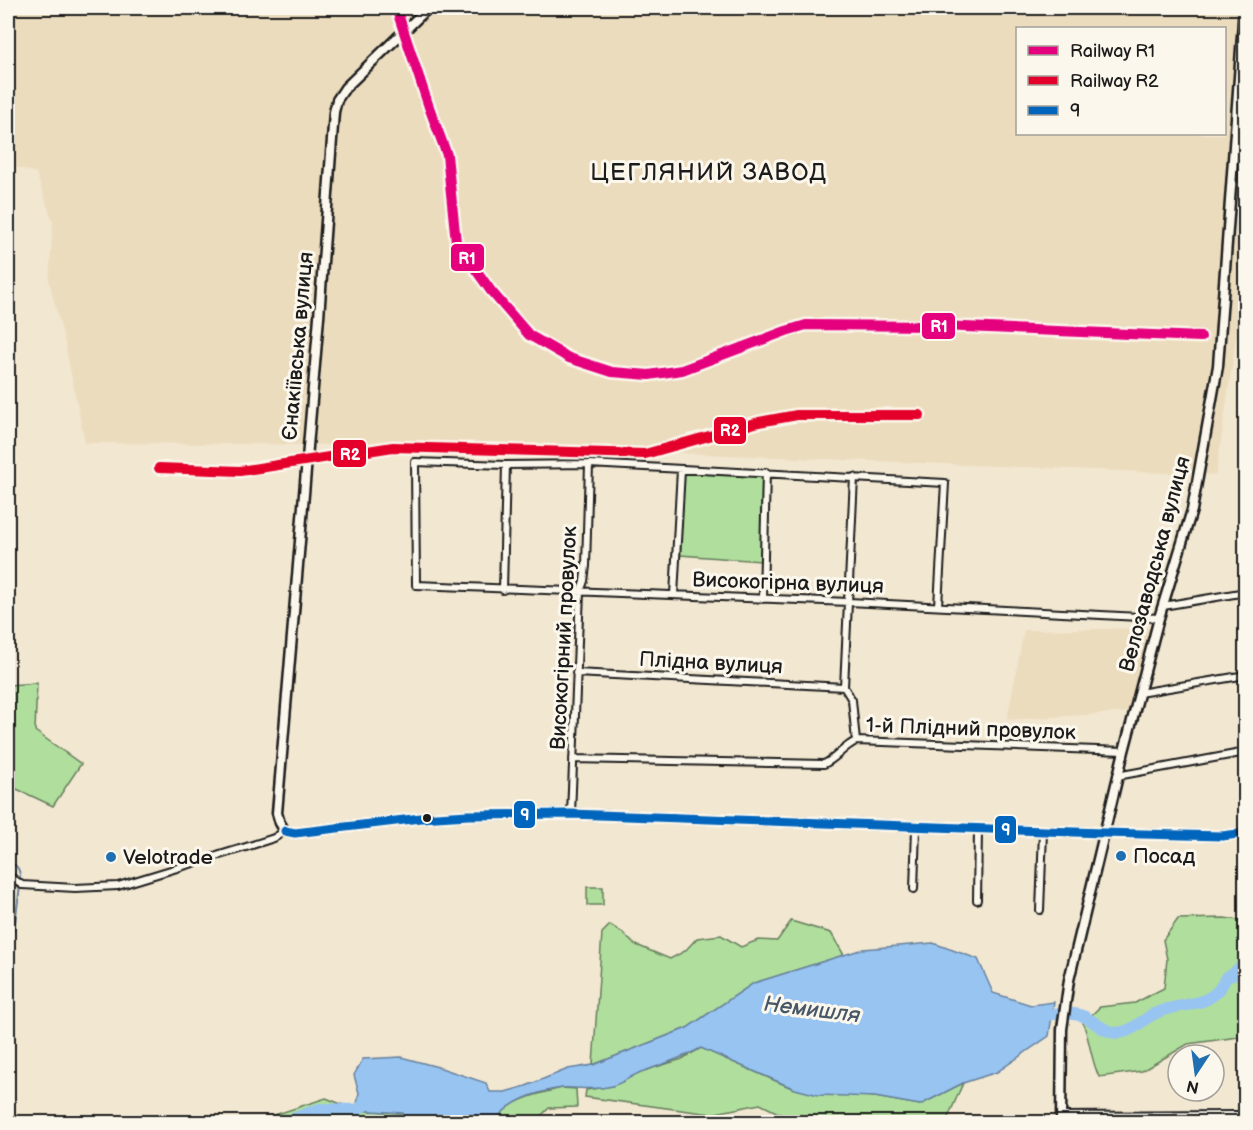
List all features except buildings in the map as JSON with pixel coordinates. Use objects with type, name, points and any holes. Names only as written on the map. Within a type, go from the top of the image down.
[{"type":"street","name":"Єнакіївська вулиця","points":[[285,831],[278,813],[334,112],[337,100],[345,88],[428,8]]},
{"type":"street","name":"Велозаводська вулиця","points":[[1061,1119],[1062,1029],[1066,995],[1117,776],[1159,618],[1192,510],[1218,366],[1244,54],[1244,8]]},
{"type":"street","name":"Високогірна вулиця","points":[[506,465],[416,462],[416,585],[763,598],[1159,618]]},
{"type":"street","points":[[503,590],[506,465],[589,464],[945,483],[939,606]]},
{"type":"street","name":"Високогірний провулок","points":[[571,814],[580,592],[586,566],[589,464]]},
{"type":"street","points":[[674,595],[681,470]]},
{"type":"street","points":[[763,598],[766,472]]},
{"type":"street","points":[[854,477],[844,687],[852,700],[856,741]]},
{"type":"street","points":[[1163,606],[1245,592]]},
{"type":"street","name":"Плідна вулиця","points":[[576,673],[844,687]]},
{"type":"street","points":[[1139,693],[1245,675]]},
{"type":"street","name":"1-й Плідний провулок","points":[[573,759],[824,764],[835,759],[845,746],[856,741],[1124,751]]},
{"type":"street","points":[[1117,776],[1245,752]]},
{"type":"street","points":[[8,875],[19,883],[75,888],[118,886],[274,838],[285,831],[295,833],[421,818],[468,815],[571,814],[916,828],[1222,836],[1245,832]]},
{"type":"street","points":[[914,889],[916,828]]},
{"type":"street","points":[[977,900],[978,830]]},
{"type":"street","points":[[1040,910],[1043,832]]},
{"type":"street","points":[[1061,1119],[1237,1115],[1245,1118]]},
{"type":"shaded area","points":[[13,8],[1245,8],[1246,195],[1239,318],[1216,475],[505,446],[85,443],[64,339],[49,281],[53,222],[36,173],[8,165],[8,27]]},
{"type":"shaded area","points":[[1153,628],[1132,712],[1007,720],[1024,630]]},
{"type":"green space","points":[[687,472],[761,475],[764,478],[761,561],[680,555],[684,476]]},
{"type":"green space","points":[[37,683],[35,731],[81,764],[53,806],[8,785],[8,685]]},
{"type":"green space","points":[[587,887],[603,887],[603,905],[587,905]]},
{"type":"green space","points":[[1224,918],[1245,921],[1245,1036],[1195,1043],[1166,1043],[1166,1057],[1142,1071],[1099,1077],[1083,1023],[1100,1007],[1135,1003],[1164,988],[1167,959],[1163,940],[1178,919]]},
{"type":"green space","points":[[791,921],[831,933],[844,955],[754,983],[687,1028],[593,1065],[602,933],[610,925],[634,944],[670,959],[685,951],[697,938],[721,935],[741,947],[758,940],[777,941]]},
{"type":"green space","points":[[701,1048],[794,1089],[875,1097],[920,1105],[963,1083],[946,1122],[795,1121],[760,1104],[711,1114],[585,1097],[586,1090],[612,1086],[640,1072],[682,1059]]},
{"type":"green space","points":[[562,1088],[576,1089],[577,1107],[549,1108],[535,1122],[495,1122],[501,1114],[516,1103],[534,1095]]},
{"type":"green space","points":[[326,1098],[356,1110],[404,1113],[406,1122],[253,1122]]},
{"type":"water","points":[[933,943],[978,959],[993,993],[1031,1005],[1054,1002],[1049,1036],[997,1072],[963,1083],[920,1105],[875,1097],[818,1095],[795,1089],[701,1048],[612,1086],[594,1089],[562,1088],[524,1098],[507,1108],[495,1122],[406,1122],[403,1113],[356,1110],[359,1093],[354,1075],[363,1059],[401,1057],[486,1083],[490,1092],[505,1092],[568,1069],[593,1065],[687,1028],[754,983],[863,949]]},
{"type":"waterway","points":[[8,860],[18,868],[20,881]]},
{"type":"waterway","points":[[8,951],[14,930],[20,886]]},
{"type":"waterway","name":"Немишля","points":[[1039,1019],[1056,1014],[1077,1015],[1087,1018],[1108,1031],[1121,1032],[1131,1029],[1162,1010],[1213,996],[1226,977],[1246,962]]},
{"type":"waterway","name":"Немишля","points":[[284,1122],[319,1109],[356,1110],[368,1103]]},
{"type":"rail line","name":"R1","points":[[396,8],[447,155],[456,242],[491,291],[529,335],[569,358],[612,372],[649,375],[682,370],[806,325],[940,326],[1201,337]]},
{"type":"rail line","name":"R2","points":[[159,468],[240,471],[393,447],[645,454],[759,422],[797,415],[920,415]]},
{"type":"transit line","name":"9","points":[[285,831],[295,833],[421,818],[468,815],[571,814],[1103,833],[1222,836],[1246,833]]},
{"type":"place","name":"Посад","points":[[1121,856]]},
{"type":"place","name":"Velotrade","points":[[111,857]]},
{"type":"district","name":"ЦЕГЛЯНИЙ ЗАВОД","points":[[709,172]]}]
